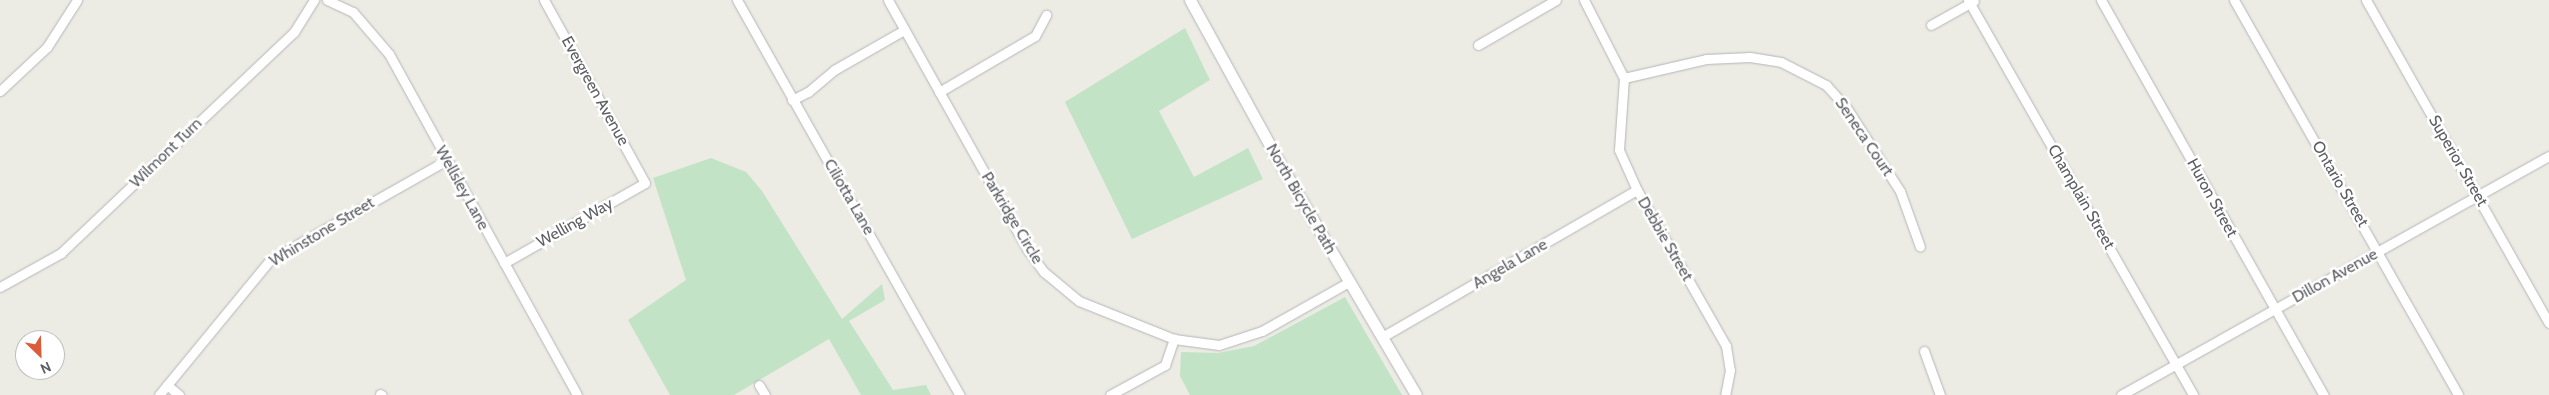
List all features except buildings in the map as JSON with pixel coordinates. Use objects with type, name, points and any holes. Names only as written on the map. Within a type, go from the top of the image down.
[{"type":"street","points":[[0,91],[47,47],[77,0]]},
{"type":"street","name":"Wilmont Turn","points":[[0,287],[61,253],[294,32],[314,0]]},
{"type":"street","name":"Wellsley Lane","points":[[327,0],[353,12],[390,54],[577,395]]},
{"type":"street","name":"Evergreen Avenue","points":[[544,0],[646,183]]},
{"type":"street","name":"Ciliotta Lane","points":[[737,0],[792,100],[857,209],[960,395]]},
{"type":"street","name":"Parkridge Circle","points":[[888,0],[1027,249],[1044,272],[1079,301],[1174,339],[1219,344],[1241,340],[1349,282]]},
{"type":"street","name":"North Bicycle Path","points":[[1190,0],[1349,282],[1416,395]]},
{"type":"street","points":[[1478,45],[1556,0]]},
{"type":"street","points":[[1584,0],[1624,78]]},
{"type":"street","name":"Huron Street","points":[[2101,0],[2324,395]]},
{"type":"street","name":"Ontario Street","points":[[2234,0],[2379,252],[2458,395]]},
{"type":"street","name":"Superior Street","points":[[2366,0],[2549,323]]},
{"type":"street","points":[[1931,25],[1971,1]]},
{"type":"street","name":"Champlain Street","points":[[1971,1],[2193,395]]},
{"type":"street","points":[[939,92],[1034,36],[1046,15]]},
{"type":"street","points":[[792,100],[808,92],[834,70],[904,30]]},
{"type":"street","name":"Seneca Court","points":[[1624,78],[1706,59],[1750,57],[1781,62],[1826,85],[1846,107],[1900,191],[1920,247]]},
{"type":"street","name":"Debbie Street","points":[[1624,78],[1619,150],[1636,190],[1726,346],[1730,370],[1725,395]]},
{"type":"street","name":"Dillon Avenue","points":[[2121,395],[2549,156]]},
{"type":"street","name":"Whinstone Street","points":[[159,395],[270,260],[447,160]]},
{"type":"street","name":"Welling Way","points":[[504,262],[646,183]]},
{"type":"street","name":"Angela Lane","points":[[1382,337],[1636,190]]},
{"type":"street","points":[[1110,395],[1165,365],[1174,339]]},
{"type":"street","points":[[1924,351],[1940,395]]},
{"type":"street","points":[[167,385],[179,395]]},
{"type":"street","points":[[759,385],[765,395]]},
{"type":"green space","points":[[1185,28],[1210,80],[1159,111],[1194,177],[1248,148],[1263,179],[1132,239],[1065,102]]},
{"type":"green space","points":[[711,158],[746,172],[762,191],[842,319],[882,284],[885,300],[849,321],[893,390],[926,385],[931,395],[861,395],[829,339],[734,395],[670,395],[628,320],[686,280],[653,178]]},
{"type":"green space","points":[[1345,297],[1402,395],[1190,395],[1180,376],[1181,352],[1218,353],[1254,346]]}]
